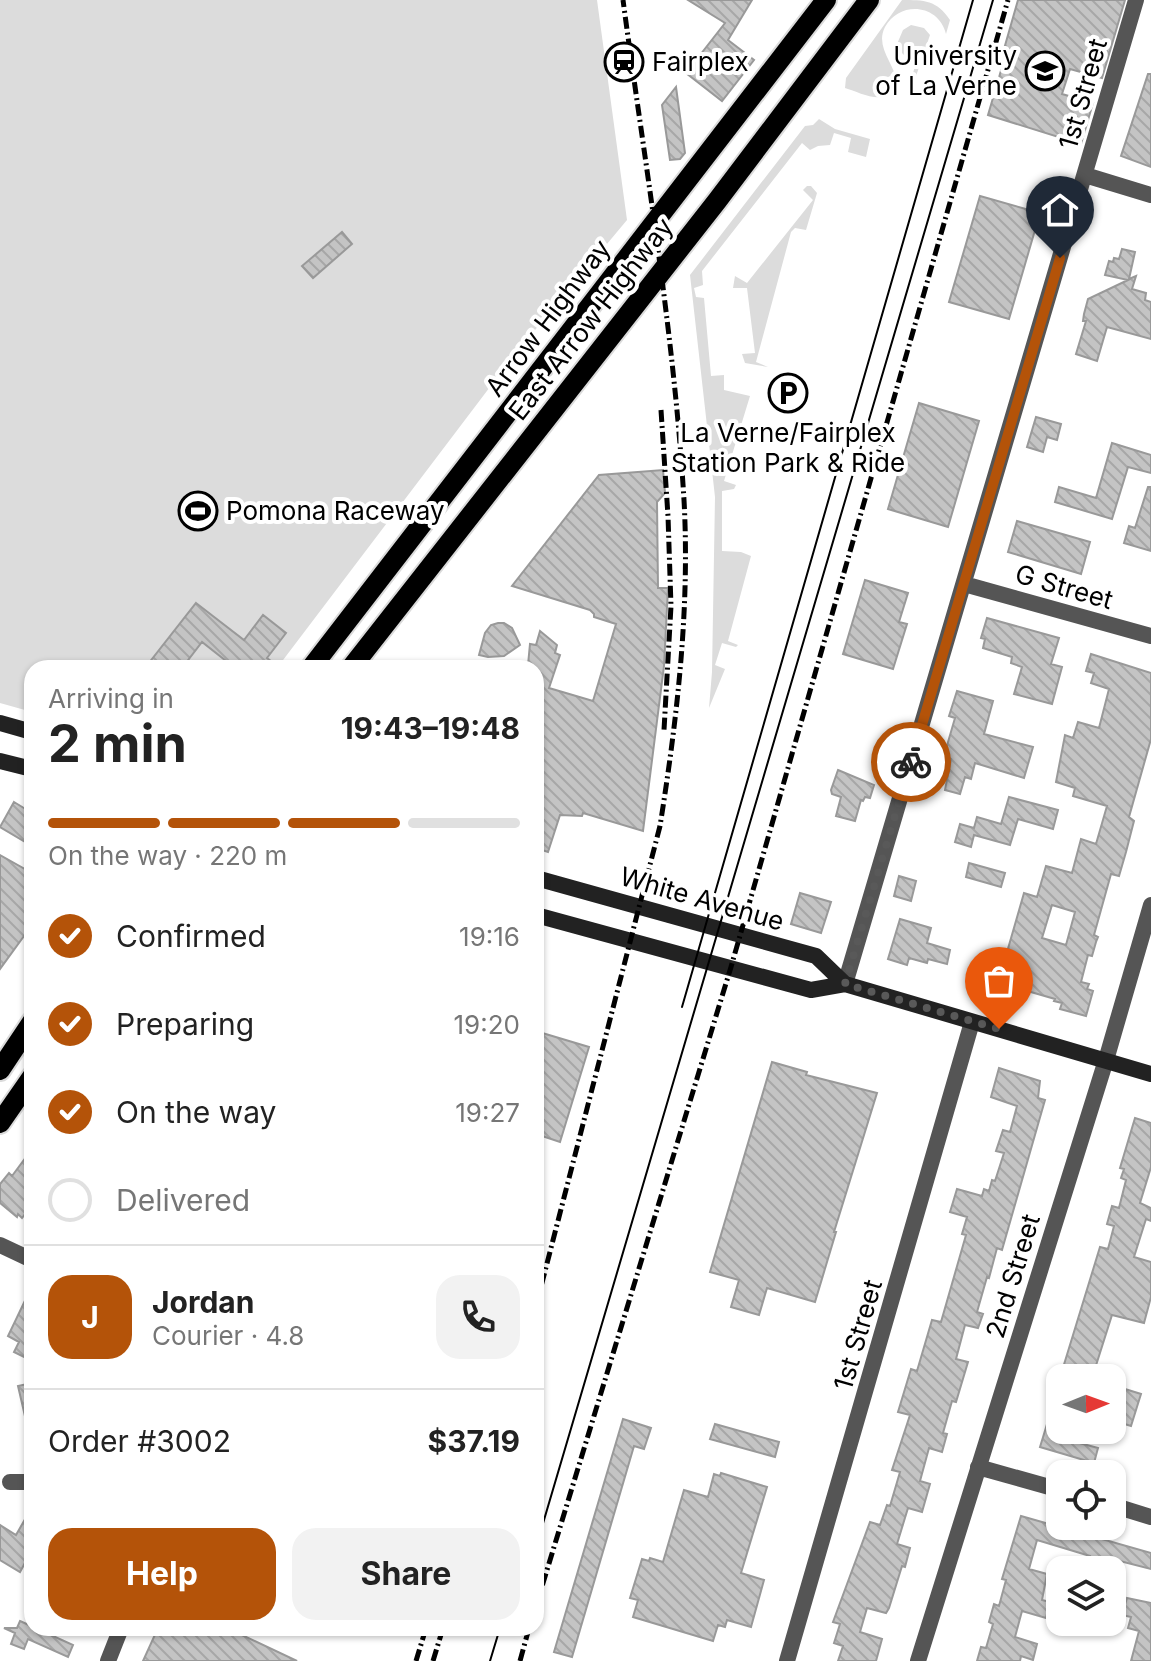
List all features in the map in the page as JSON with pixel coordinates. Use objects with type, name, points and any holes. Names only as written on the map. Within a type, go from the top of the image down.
[{"type":"main road","name":"Arrow Highway","points":[[317,660],[826,0]]},
{"type":"main road","name":"East Arrow Highway","points":[[357,660],[717,201],[869,0]]},
{"type":"main road","points":[[0,723],[24,730]]},
{"type":"main road","points":[[0,761],[24,767]]},
{"type":"main road","name":"White Avenue","points":[[544,880],[816,956],[845,984]]},
{"type":"main road","name":"White Avenue","points":[[544,917],[811,990],[845,984],[1151,1074]]},
{"type":"main road","points":[[0,1070],[24,1034]]},
{"type":"main road","points":[[0,1123],[24,1088]]},
{"type":"street","name":"1st Street","points":[[845,984],[1136,0]]},
{"type":"street","points":[[1085,175],[1151,195]]},
{"type":"street","name":"G Street","points":[[964,584],[1151,636]]},
{"type":"street","name":"2nd Street","points":[[918,1661],[1106,1060],[1151,905]]},
{"type":"street","name":"1st Street","points":[[787,1661],[972,1022]]},
{"type":"street","points":[[0,1245],[24,1256]]},
{"type":"street","points":[[978,1467],[1046,1486]]},
{"type":"street","points":[[10,1482],[24,1482]]},
{"type":"street","points":[[1126,1509],[1151,1517]]},
{"type":"street","points":[[108,1661],[118,1636]]},
{"type":"shaded area","name":"Pomona Raceway","points":[[0,0],[597,0],[627,220],[515,354],[283,660],[24,660],[24,710],[0,703]]},
{"type":"shaded area","points":[[902,0],[923,1],[940,8],[950,20],[946,34],[936,16],[928,11],[909,9],[900,12],[885,27],[882,36],[895,77],[892,91],[876,97],[845,88],[846,78]]},
{"type":"shaded area","points":[[911,25],[924,28],[930,35],[915,79],[912,77],[915,66],[897,44],[903,30]]},
{"type":"shaded area","points":[[819,119],[835,129],[870,139],[866,157],[848,152],[851,138],[834,133],[830,145],[810,150],[802,143],[702,271],[703,285],[694,288],[696,297],[704,298],[711,376],[724,375],[724,390],[750,396],[724,481],[736,485],[734,489],[722,491],[722,551],[751,556],[728,641],[738,645],[722,643],[715,665],[725,669],[709,708],[715,497],[690,275],[805,126],[813,125]]},
{"type":"shaded area","points":[[807,186],[817,193],[806,230],[795,228],[791,232],[756,362],[768,367],[745,363],[742,354],[755,353],[747,288],[733,288],[735,276],[747,283],[813,200],[803,190]]},
{"type":"building","points":[[688,0],[752,0],[728,40],[754,60],[722,101],[686,73],[725,23]]},
{"type":"building","name":"University of La Verne","points":[[1018,0],[1125,0],[1102,78],[1070,69],[1062,94],[1093,103],[1081,144],[988,115]]},
{"type":"building","points":[[1148,74],[1151,74],[1151,167],[1121,156]]},
{"type":"building","points":[[676,87],[685,153],[680,159],[670,160],[662,105]]},
{"type":"building","points":[[980,196],[1040,213],[1009,319],[949,302]]},
{"type":"building","points":[[342,232],[352,244],[313,278],[302,266]]},
{"type":"building","points":[[1122,249],[1135,252],[1129,279],[1136,276],[1132,289],[1146,293],[1145,300],[1151,302],[1151,339],[1107,327],[1097,361],[1076,354],[1086,321],[1083,321],[1084,314],[1088,299],[1128,280],[1105,275],[1109,261],[1119,259]]},
{"type":"building","points":[[919,403],[979,421],[948,527],[888,509]]},
{"type":"building","points":[[1036,417],[1061,424],[1057,440],[1047,437],[1043,452],[1027,447]]},
{"type":"building","points":[[1112,443],[1151,455],[1151,473],[1128,467],[1112,519],[1055,502],[1059,487],[1096,498]]},
{"type":"building","points":[[663,470],[665,493],[657,502],[658,588],[668,588],[664,666],[643,831],[583,813],[582,816],[560,815],[548,852],[544,851],[544,660],[528,660],[530,644],[536,645],[540,631],[557,645],[555,653],[560,655],[549,688],[593,701],[616,624],[594,617],[590,610],[512,586],[599,475]]},
{"type":"building","points":[[1148,487],[1151,487],[1151,551],[1124,543],[1129,526],[1135,528]]},
{"type":"building","points":[[1017,521],[1090,542],[1081,574],[1008,552]]},
{"type":"building","points":[[865,580],[908,593],[899,622],[907,624],[893,669],[843,654]]},
{"type":"building","points":[[196,603],[244,640],[263,615],[286,633],[267,658],[270,660],[225,660],[202,642],[188,660],[151,660]]},
{"type":"building","points":[[987,618],[1059,638],[1051,664],[1062,667],[1052,704],[1014,694],[1022,667],[1011,663],[1012,657],[983,648],[985,639],[981,638]]},
{"type":"building","points":[[498,623],[512,628],[520,645],[504,656],[479,655],[485,633],[491,625]]},
{"type":"building","points":[[1091,654],[1151,673],[1151,739],[1129,817],[1134,821],[1126,852],[1119,876],[1111,874],[1094,935],[1098,937],[1092,956],[1088,955],[1081,982],[1089,984],[1087,989],[1093,991],[1086,1016],[1060,1009],[1062,1003],[1055,999],[1017,988],[1015,994],[997,987],[1024,893],[1037,897],[1046,866],[1072,873],[1081,839],[1096,844],[1107,806],[1073,796],[1075,788],[1056,782],[1065,735],[1073,738],[1078,722],[1099,728],[1109,689],[1091,683],[1094,673],[1086,671]],"holes":[[[1052,905],[1075,912],[1066,945],[1042,938]]]},
{"type":"building","points":[[957,691],[993,701],[984,734],[1033,747],[1024,778],[975,763],[971,779],[965,777],[960,794],[945,790],[951,759],[944,756],[955,718],[949,716]]},
{"type":"building","points":[[838,770],[874,785],[870,798],[861,800],[855,821],[836,816],[841,797],[832,794],[831,790]]},
{"type":"building","points":[[1009,797],[1058,810],[1053,829],[1018,819],[1010,845],[974,835],[971,847],[955,842],[960,824],[974,828],[977,817],[1001,824]]},
{"type":"building","points":[[14,802],[24,808],[24,841],[0,827]]},
{"type":"building","points":[[0,855],[24,868],[24,936],[0,969]]},
{"type":"building","points":[[969,863],[1005,873],[1001,887],[966,877]]},
{"type":"building","points":[[899,876],[916,881],[911,901],[894,896]]},
{"type":"building","points":[[800,893],[831,902],[821,933],[791,924]]},
{"type":"building","points":[[900,919],[931,928],[927,943],[950,950],[947,964],[909,958],[907,965],[888,959]]},
{"type":"building","points":[[544,1034],[589,1047],[560,1142],[544,1137]]},
{"type":"building","points":[[772,1062],[807,1072],[806,1075],[877,1093],[815,1302],[767,1288],[759,1315],[731,1307],[739,1280],[710,1272]]},
{"type":"building","points":[[999,1068],[1040,1081],[1038,1098],[1045,1100],[1002,1250],[997,1248],[987,1277],[977,1312],[983,1314],[978,1328],[965,1325],[956,1359],[968,1362],[956,1402],[952,1401],[943,1433],[947,1434],[942,1452],[929,1448],[920,1481],[930,1484],[922,1512],[908,1508],[897,1544],[910,1548],[905,1567],[902,1566],[886,1613],[867,1608],[860,1632],[882,1639],[876,1661],[838,1661],[843,1646],[834,1643],[840,1624],[833,1622],[870,1522],[880,1525],[887,1505],[890,1506],[900,1472],[892,1470],[910,1415],[898,1412],[911,1369],[917,1371],[932,1320],[941,1322],[966,1235],[962,1234],[967,1217],[950,1212],[957,1189],[982,1196],[984,1189],[989,1191],[1004,1153],[996,1151],[1003,1130],[1010,1132],[1017,1106],[991,1097]]},
{"type":"building","points":[[1135,1118],[1151,1123],[1151,1167],[1140,1203],[1151,1208],[1151,1221],[1146,1219],[1134,1257],[1151,1262],[1151,1297],[1144,1323],[1112,1315],[1096,1364],[1064,1364],[1100,1247],[1108,1249],[1114,1226],[1107,1224],[1112,1206],[1119,1208],[1126,1180],[1121,1178],[1124,1169],[1120,1168]]},
{"type":"building","points":[[24,1160],[22,1218],[0,1203],[0,1184],[9,1173],[12,1176]]},
{"type":"building","points":[[24,1303],[24,1357],[14,1352],[19,1342],[8,1336]]},
{"type":"building","points":[[24,1385],[24,1412],[18,1386]]},
{"type":"building","points":[[1126,1389],[1141,1394],[1131,1426],[1126,1424]]},
{"type":"building","points":[[623,1419],[651,1428],[644,1449],[634,1446],[572,1657],[554,1652]]},
{"type":"building","points":[[715,1424],[779,1442],[775,1457],[710,1439]]},
{"type":"building","points":[[1046,1427],[1046,1444],[1083,1444],[1098,1448],[1095,1460],[1084,1460],[1040,1447]]},
{"type":"building","points":[[721,1473],[767,1487],[741,1573],[764,1580],[751,1627],[727,1620],[725,1627],[718,1625],[713,1641],[633,1617],[638,1600],[630,1598],[642,1559],[663,1562],[684,1490],[708,1497],[714,1474],[720,1476]]},
{"type":"building","points":[[1021,1516],[1046,1523],[1046,1540],[1105,1540],[1151,1553],[1151,1569],[1126,1563],[1126,1556],[1090,1556],[1037,1540],[1029,1569],[1046,1574],[1042,1600],[1046,1601],[1046,1618],[1022,1611],[1015,1637],[1037,1644],[1033,1660],[1021,1656],[1020,1661],[977,1661],[981,1647],[986,1648],[993,1624],[989,1622],[994,1604],[999,1606],[1006,1580],[1002,1579]]},
{"type":"building","points":[[24,1521],[24,1565],[20,1572],[0,1560],[0,1525],[16,1535]]},
{"type":"building","points":[[1127,1598],[1151,1603],[1151,1661],[1131,1661],[1139,1631],[1128,1628],[1131,1617],[1126,1616]]},
{"type":"building","points":[[20,1621],[24,1623],[24,1636],[53,1636],[73,1645],[68,1657],[28,1639],[24,1649],[11,1644],[15,1633],[4,1628],[17,1628]]},
{"type":"building","points":[[154,1636],[244,1636],[297,1661],[143,1661]]},
{"type":"tram line","points":[[682,1007],[973,0]]},
{"type":"tram line","points":[[544,1520],[993,0]]},
{"type":"tram line","points":[[490,1661],[498,1636]]},
{"type":"railway","points":[[544,1275],[660,826],[677,705],[684,623],[684,500],[673,375],[623,0]]},
{"type":"railway","points":[[544,1580],[731,967],[1008,0]]},
{"type":"railway","points":[[661,410],[671,606],[664,730]]},
{"type":"railway","points":[[416,1661],[424,1636]]},
{"type":"railway","points":[[433,1661],[441,1636]]},
{"type":"railway","points":[[520,1661],[527,1636]]},
{"type":"way so far","points":[[911,762],[845,984],[999,1029]]},
{"type":"place","name":"Fairplex","points":[[624,62]]},
{"type":"place","name":"University of La Verne","points":[[1045,71]]},
{"type":"place","name":"La Verne/Fairplex Station Park & Ride","points":[[788,393]]},
{"type":"place","name":"Pomona Raceway","points":[[198,511]]},
{"type":"route","points":[[911,762],[1060,258]]}]
